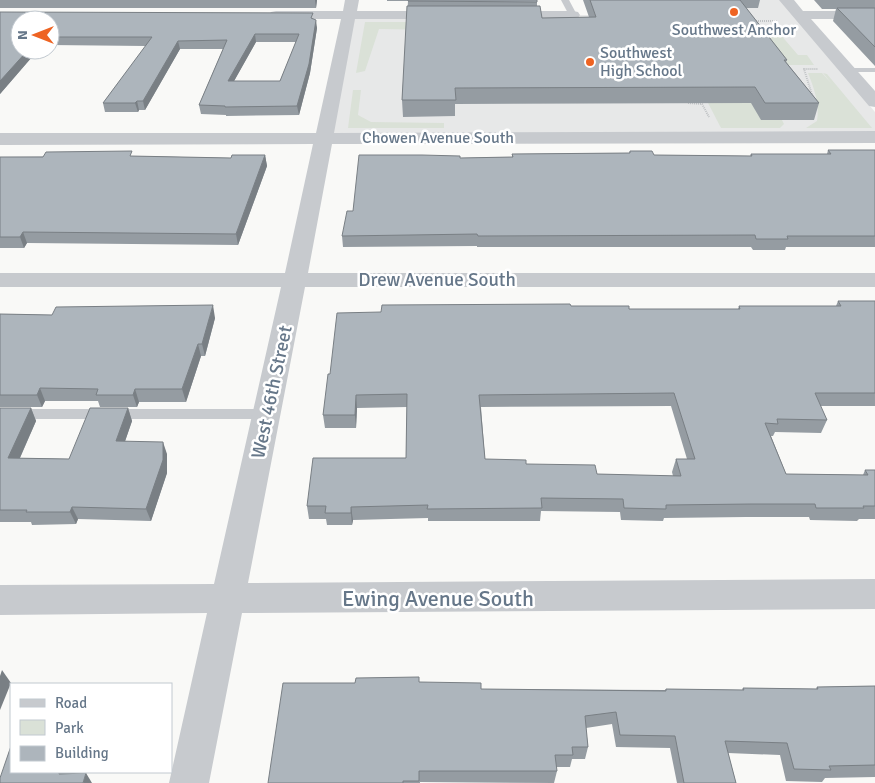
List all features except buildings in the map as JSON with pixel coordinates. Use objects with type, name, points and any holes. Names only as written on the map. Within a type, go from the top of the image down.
[{"type":"street","points":[[786,0],[792,18],[847,70],[875,102]]},
{"type":"street","points":[[259,15],[350,7],[454,15]]},
{"type":"street","name":"West 46th Street","points":[[189,783],[296,280],[350,7]]},
{"type":"street","points":[[494,15],[572,15]]},
{"type":"street","points":[[792,18],[875,15]]},
{"type":"street","name":"Chowen Avenue South","points":[[0,139],[875,137]]},
{"type":"street","name":"Drew Avenue South","points":[[0,280],[875,280]]},
{"type":"street","name":"Ewing Avenue South","points":[[0,600],[875,594]]},
{"type":"lane","points":[[566,0],[572,15]]},
{"type":"lane","points":[[847,70],[875,70]]},
{"type":"lane","points":[[0,414],[267,414]]},
{"type":"path","points":[[749,21],[792,18]]},
{"type":"path","points":[[814,104],[804,69],[819,69]]},
{"type":"path","points":[[688,104],[702,104],[711,120]]},
{"type":"shaded area","name":"Southwest High School","points":[[585,0],[781,0],[875,112],[875,133],[330,135],[355,16],[590,15]]},
{"type":"green space","points":[[365,22],[442,22],[442,30],[379,29],[365,71],[356,73]]},
{"type":"green space","points":[[756,28],[780,34],[798,55],[807,55],[814,65],[779,65]]},
{"type":"green space","points":[[808,73],[822,73],[832,84],[823,73],[827,74],[872,128],[806,128],[817,121],[818,115],[816,97]]},
{"type":"green space","points":[[353,90],[361,90],[358,115],[371,122],[444,123],[444,128],[348,128]]},
{"type":"green space","points":[[708,103],[751,103],[782,120],[784,124],[780,128],[721,128]]},
{"type":"place","name":"Southwest Anchor","points":[[734,12]]},
{"type":"place","name":"Southwest High School","points":[[590,62]]}]
